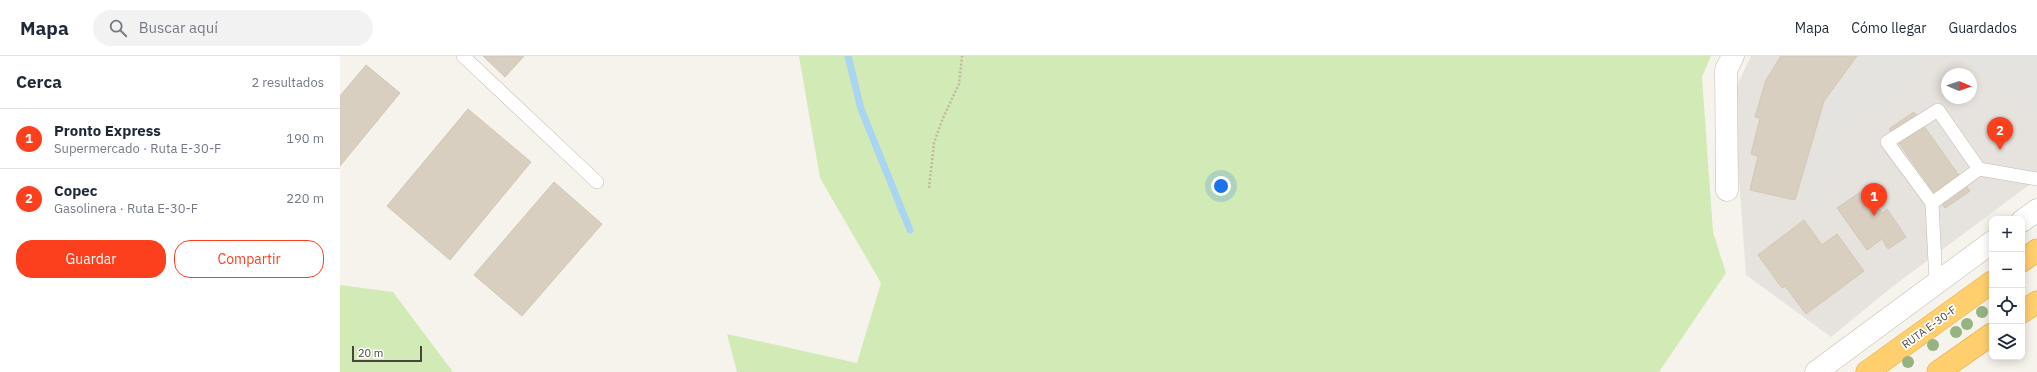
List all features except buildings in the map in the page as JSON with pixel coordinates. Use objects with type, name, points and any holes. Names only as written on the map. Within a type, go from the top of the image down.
[{"type":"highway","points":[[2025,259],[2037,250]]},
{"type":"highway","name":"RUTA E-30-F","points":[[1867,372],[1989,284]]},
{"type":"highway","points":[[2025,310],[2037,302]]},
{"type":"highway","points":[[1938,372],[1989,336]]},
{"type":"street","points":[[1727,190],[1726,70],[1733,56]]},
{"type":"street","points":[[2025,219],[2037,210]]},
{"type":"street","points":[[1816,372],[1989,244]]},
{"type":"lane","points":[[463,56],[597,182]]},
{"type":"lane","points":[[1936,283],[1932,203],[1887,142],[1938,110],[1979,169],[2037,180]]},
{"type":"lane","points":[[1932,203],[1979,169]]},
{"type":"path","points":[[929,188],[934,143],[943,118],[959,84],[962,56]]},
{"type":"shaded area","points":[[1751,56],[2037,56],[2037,179],[1892,287],[1831,337],[1746,275],[1733,94]]},
{"type":"shaded area","points":[[1861,56],[1924,56],[1876,115],[1861,113],[1839,130],[1824,200],[1800,196],[1828,103]]},
{"type":"shaded area","points":[[1962,56],[2037,56],[2037,110]]},
{"type":"green space","points":[[799,56],[1711,56],[1702,77],[1713,232],[1726,273],[1659,372],[737,372],[727,334],[857,363],[881,283],[820,178]]},
{"type":"green space","points":[[340,285],[393,292],[453,372],[340,372]]},
{"type":"waterway","points":[[848,56],[861,109],[910,230]]},
{"type":"place","name":"Copec","points":[[2000,150]]},
{"type":"place","name":"Pronto Express","points":[[1874,216]]}]
